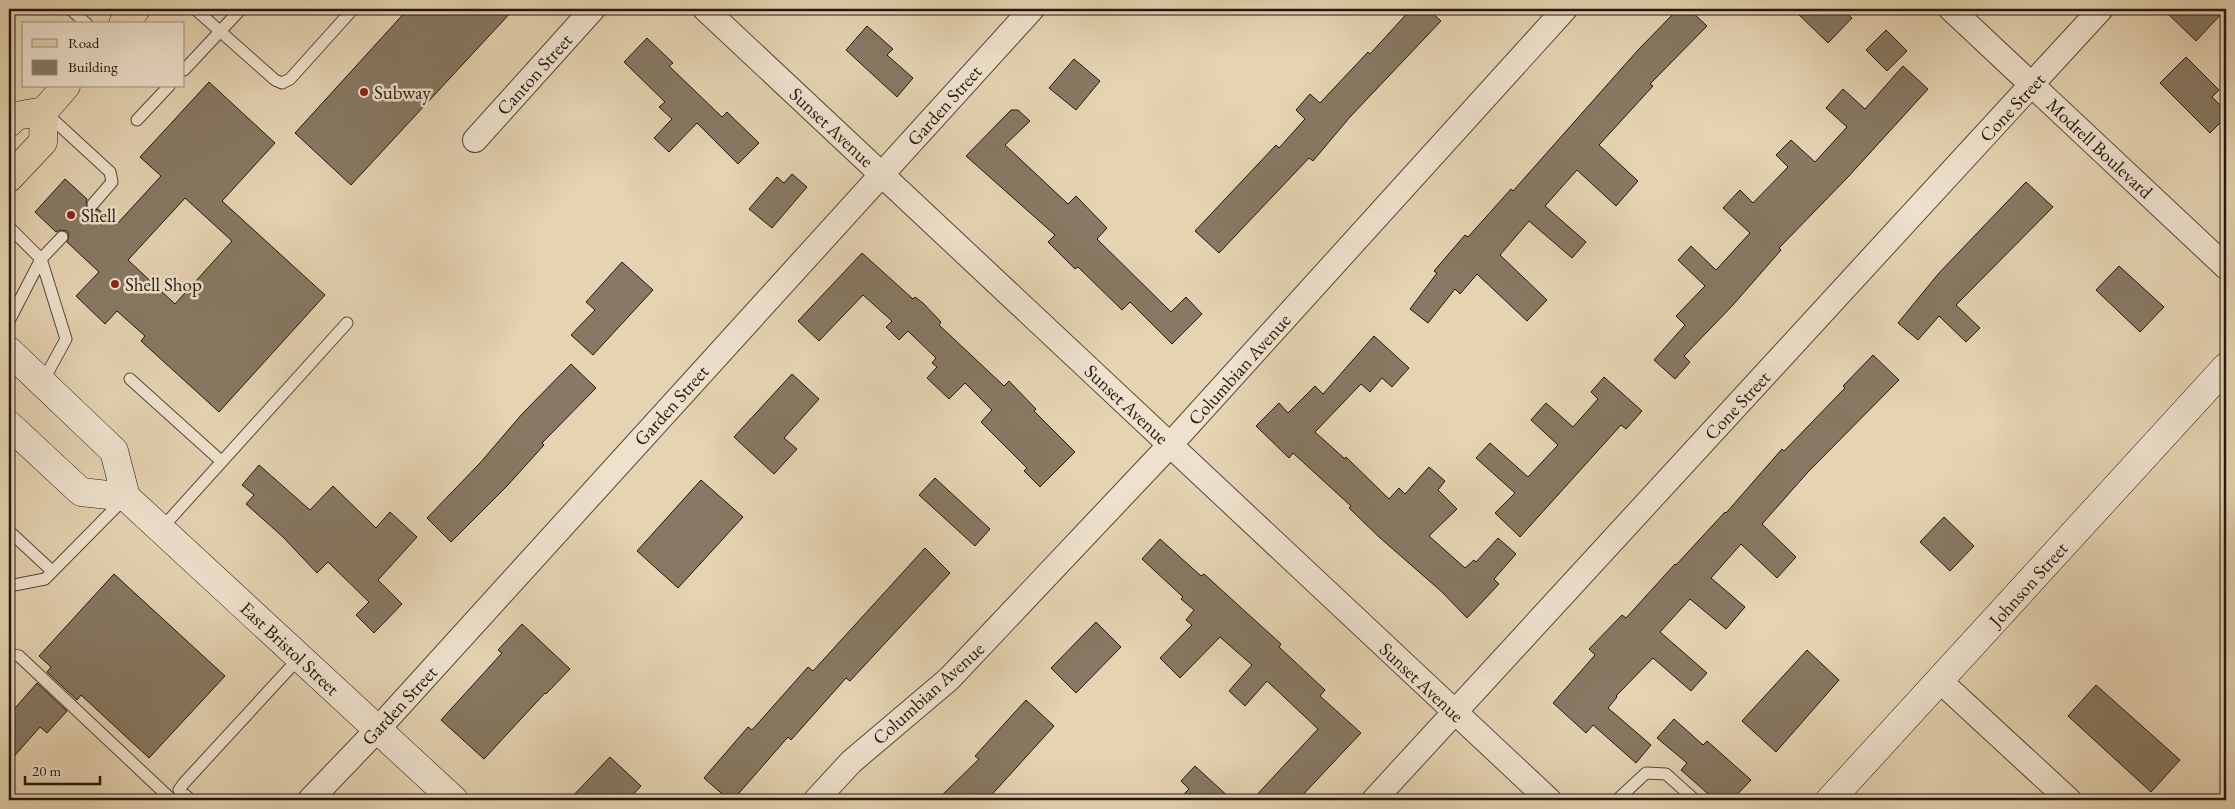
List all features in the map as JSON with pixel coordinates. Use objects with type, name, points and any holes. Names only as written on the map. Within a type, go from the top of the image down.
[{"type":"main road","points":[[125,22],[136,9]]},
{"type":"main road","points":[[9,123],[16,116],[44,111],[64,88]]},
{"type":"main road","points":[[9,178],[43,142],[44,111]]},
{"type":"main road","points":[[9,351],[114,451],[126,497],[81,492],[9,425]]},
{"type":"main road","name":"Johnson Street","points":[[1830,800],[2226,367]]},
{"type":"main road","name":"East Bristol Street","points":[[126,497],[454,800]]},
{"type":"street","name":"Canton Street","points":[[475,140],[593,9]]},
{"type":"street","name":"Sunset Avenue","points":[[705,9],[1549,800]]},
{"type":"street","name":"Garden Street","points":[[310,800],[378,729],[1032,9]]},
{"type":"street","name":"Columbian Avenue","points":[[816,800],[851,762],[949,679],[1170,445],[1565,9]]},
{"type":"street","name":"Modrell Boulevard","points":[[1951,9],[2226,268]]},
{"type":"street","name":"Cone Street","points":[[1374,800],[2101,9]]},
{"type":"street","points":[[1940,681],[2069,800]]},
{"type":"lane","points":[[70,9],[85,22]]},
{"type":"lane","points":[[195,9],[274,80],[282,83],[290,79],[353,9]]},
{"type":"lane","points":[[185,69],[241,9]]},
{"type":"lane","points":[[138,120],[167,88]]},
{"type":"lane","points":[[44,111],[110,172],[112,182],[92,204]]},
{"type":"lane","points":[[9,227],[41,259],[66,339],[42,383]]},
{"type":"lane","points":[[9,321],[41,259],[62,237]]},
{"type":"lane","points":[[161,529],[347,323]]},
{"type":"lane","points":[[130,379],[222,462]]},
{"type":"lane","points":[[9,586],[45,579],[126,497]]},
{"type":"lane","points":[[9,531],[52,571]]},
{"type":"lane","points":[[9,654],[19,656],[172,800]]},
{"type":"lane","points":[[191,800],[179,790],[184,783],[300,657]]},
{"type":"lane","points":[[1618,800],[1646,773],[1666,774],[1695,800]]},
{"type":"building","points":[[408,9],[514,9],[351,185],[295,133]]},
{"type":"building","points":[[1411,9],[1428,9],[1441,21],[1350,117],[1313,161],[1309,158],[1219,253],[1195,231],[1276,145],[1279,148],[1305,119],[1296,110],[1310,94],[1320,103],[1368,52],[1370,54]]},
{"type":"building","points":[[1678,9],[1689,9],[1707,26],[1650,84],[1653,86],[1599,145],[1638,181],[1616,206],[1577,170],[1545,206],[1586,242],[1572,258],[1529,221],[1500,255],[1547,300],[1527,321],[1477,274],[1460,294],[1455,289],[1428,323],[1410,309],[1437,273],[1434,271],[1465,235],[1468,237],[1511,189],[1513,191],[1638,50]]},
{"type":"building","points":[[1793,9],[1842,9],[1852,18],[1828,43]]},
{"type":"building","points":[[2163,9],[2226,9],[2196,41]]},
{"type":"building","points":[[867,26],[893,49],[887,55],[913,78],[897,97],[846,50]]},
{"type":"building","points":[[1886,30],[1907,51],[1887,71],[1866,50]]},
{"type":"building","points":[[647,38],[673,63],[669,66],[722,117],[727,112],[759,143],[738,164],[697,123],[669,152],[654,138],[672,119],[659,107],[665,102],[624,62]]},
{"type":"building","points":[[2186,57],[2219,90],[2212,97],[2226,111],[2226,117],[2210,133],[2160,83]]},
{"type":"building","points":[[1074,59],[1100,81],[1076,110],[1049,88]]},
{"type":"building","points":[[1903,66],[1928,89],[1848,177],[1779,248],[1781,250],[1733,305],[1684,356],[1690,362],[1675,379],[1654,360],[1685,325],[1676,316],[1705,286],[1678,260],[1691,246],[1716,270],[1750,233],[1723,208],[1740,190],[1753,203],[1788,167],[1776,155],[1791,140],[1815,162],[1847,127],[1826,108],[1843,89],[1865,109]]},
{"type":"building","points":[[209,82],[275,143],[222,201],[325,295],[219,412],[141,341],[145,336],[117,311],[105,324],[76,296],[99,272],[67,242],[69,235],[67,231],[60,230],[56,232],[35,212],[65,179],[87,199],[88,209],[92,211],[98,209],[116,225],[161,176],[140,157]],"holes":[[[185,198],[232,241],[175,304],[128,260]]]},
{"type":"building","points":[[1011,110],[1018,110],[1030,121],[1005,145],[1068,204],[1076,196],[1107,228],[1097,239],[1171,312],[1186,297],[1202,314],[1172,344],[1130,302],[1122,310],[1078,267],[1075,269],[1048,242],[1055,235],[966,156]]},
{"type":"building","points":[[792,174],[807,187],[772,228],[749,209],[777,177],[784,183]]},
{"type":"building","points":[[2026,182],[2053,207],[1956,305],[1980,328],[1966,342],[1939,316],[1918,340],[1898,323],[1939,273]]},
{"type":"building","points":[[862,253],[913,299],[915,297],[923,303],[941,322],[939,325],[1004,386],[1009,381],[1036,409],[1034,411],[1075,452],[1040,487],[1024,471],[1027,468],[981,422],[992,410],[965,383],[949,399],[927,378],[937,367],[932,363],[936,358],[908,331],[899,340],[886,327],[892,321],[863,295],[819,341],[798,321]]},
{"type":"building","points":[[622,262],[653,290],[593,355],[571,335],[595,310],[586,302]]},
{"type":"building","points":[[2119,266],[2164,307],[2140,332],[2096,290]]},
{"type":"building","points":[[1374,336],[1409,368],[1392,387],[1382,378],[1370,392],[1361,384],[1315,432],[1345,459],[1346,457],[1389,499],[1399,488],[1405,494],[1429,467],[1445,481],[1438,490],[1457,509],[1429,536],[1465,568],[1474,560],[1476,562],[1498,538],[1516,554],[1494,579],[1499,584],[1467,618],[1442,592],[1379,537],[1349,508],[1351,506],[1293,453],[1289,458],[1256,426],[1279,403],[1288,413],[1315,386],[1323,394]]},
{"type":"building","points":[[1873,355],[1899,380],[1808,472],[1762,524],[1796,557],[1777,578],[1741,544],[1711,578],[1745,607],[1726,629],[1690,599],[1660,632],[1707,673],[1691,691],[1653,658],[1616,696],[1608,708],[1651,745],[1636,763],[1593,725],[1586,733],[1553,703],[1595,655],[1589,649],[1622,615],[1626,618],[1675,564],[1726,513],[1782,449],[1784,451],[1845,388],[1843,386]]},
{"type":"building","points":[[571,364],[596,388],[542,443],[544,445],[507,486],[451,542],[427,518],[480,463],[522,414]]},
{"type":"building","points":[[792,374],[819,399],[784,438],[797,449],[774,474],[734,437]]},
{"type":"building","points":[[1604,377],[1642,411],[1626,429],[1621,425],[1520,537],[1495,513],[1515,493],[1476,458],[1490,443],[1528,477],[1558,445],[1531,420],[1546,403],[1573,427],[1598,399],[1591,392]]},
{"type":"building","points":[[259,465],[310,510],[333,486],[376,528],[390,512],[417,537],[378,580],[402,604],[374,633],[356,615],[369,602],[328,562],[317,573],[283,537],[246,504],[254,495],[242,485]]},
{"type":"building","points":[[935,478],[990,529],[975,546],[919,495]]},
{"type":"building","points":[[701,480],[743,517],[678,588],[637,551]]},
{"type":"building","points":[[1944,517],[1974,546],[1950,571],[1920,542]]},
{"type":"building","points":[[1160,539],[1201,576],[1204,574],[1281,644],[1279,647],[1325,690],[1320,696],[1361,733],[1298,800],[1252,800],[1318,729],[1267,681],[1245,706],[1229,691],[1252,665],[1220,637],[1180,678],[1160,658],[1192,625],[1186,620],[1194,610],[1181,599],[1183,597],[1142,559]]},
{"type":"building","points":[[925,548],[950,573],[850,681],[846,678],[791,740],[788,737],[733,800],[729,800],[704,778],[748,727],[752,730],[808,667],[813,671]]},
{"type":"building","points":[[114,574],[225,676],[149,758],[81,695],[77,700],[47,672],[51,667],[39,656]]},
{"type":"building","points":[[1096,622],[1121,647],[1076,693],[1051,668]]},
{"type":"building","points":[[522,624],[570,669],[484,759],[441,720],[502,653],[498,650]]},
{"type":"building","points":[[1807,650],[1839,680],[1776,752],[1742,721]]},
{"type":"building","points":[[37,683],[67,711],[47,733],[40,727],[9,762],[9,715]]},
{"type":"building","points":[[2096,685],[2180,760],[2151,792],[2068,716]]},
{"type":"building","points":[[1026,700],[1054,726],[987,800],[937,800],[979,759],[975,756]]},
{"type":"building","points":[[1674,719],[1703,745],[1707,741],[1751,780],[1732,800],[1715,800],[1681,770],[1687,763],[1657,738]]},
{"type":"building","points":[[610,757],[641,786],[628,800],[569,800]]},
{"type":"building","points":[[1195,766],[1232,800],[1178,800],[1189,789],[1181,781]]},
{"type":"place","name":"Subway","points":[[364,92]]},
{"type":"place","name":"Shell","points":[[71,215]]},
{"type":"place","name":"Shell Shop","points":[[115,284]]}]
